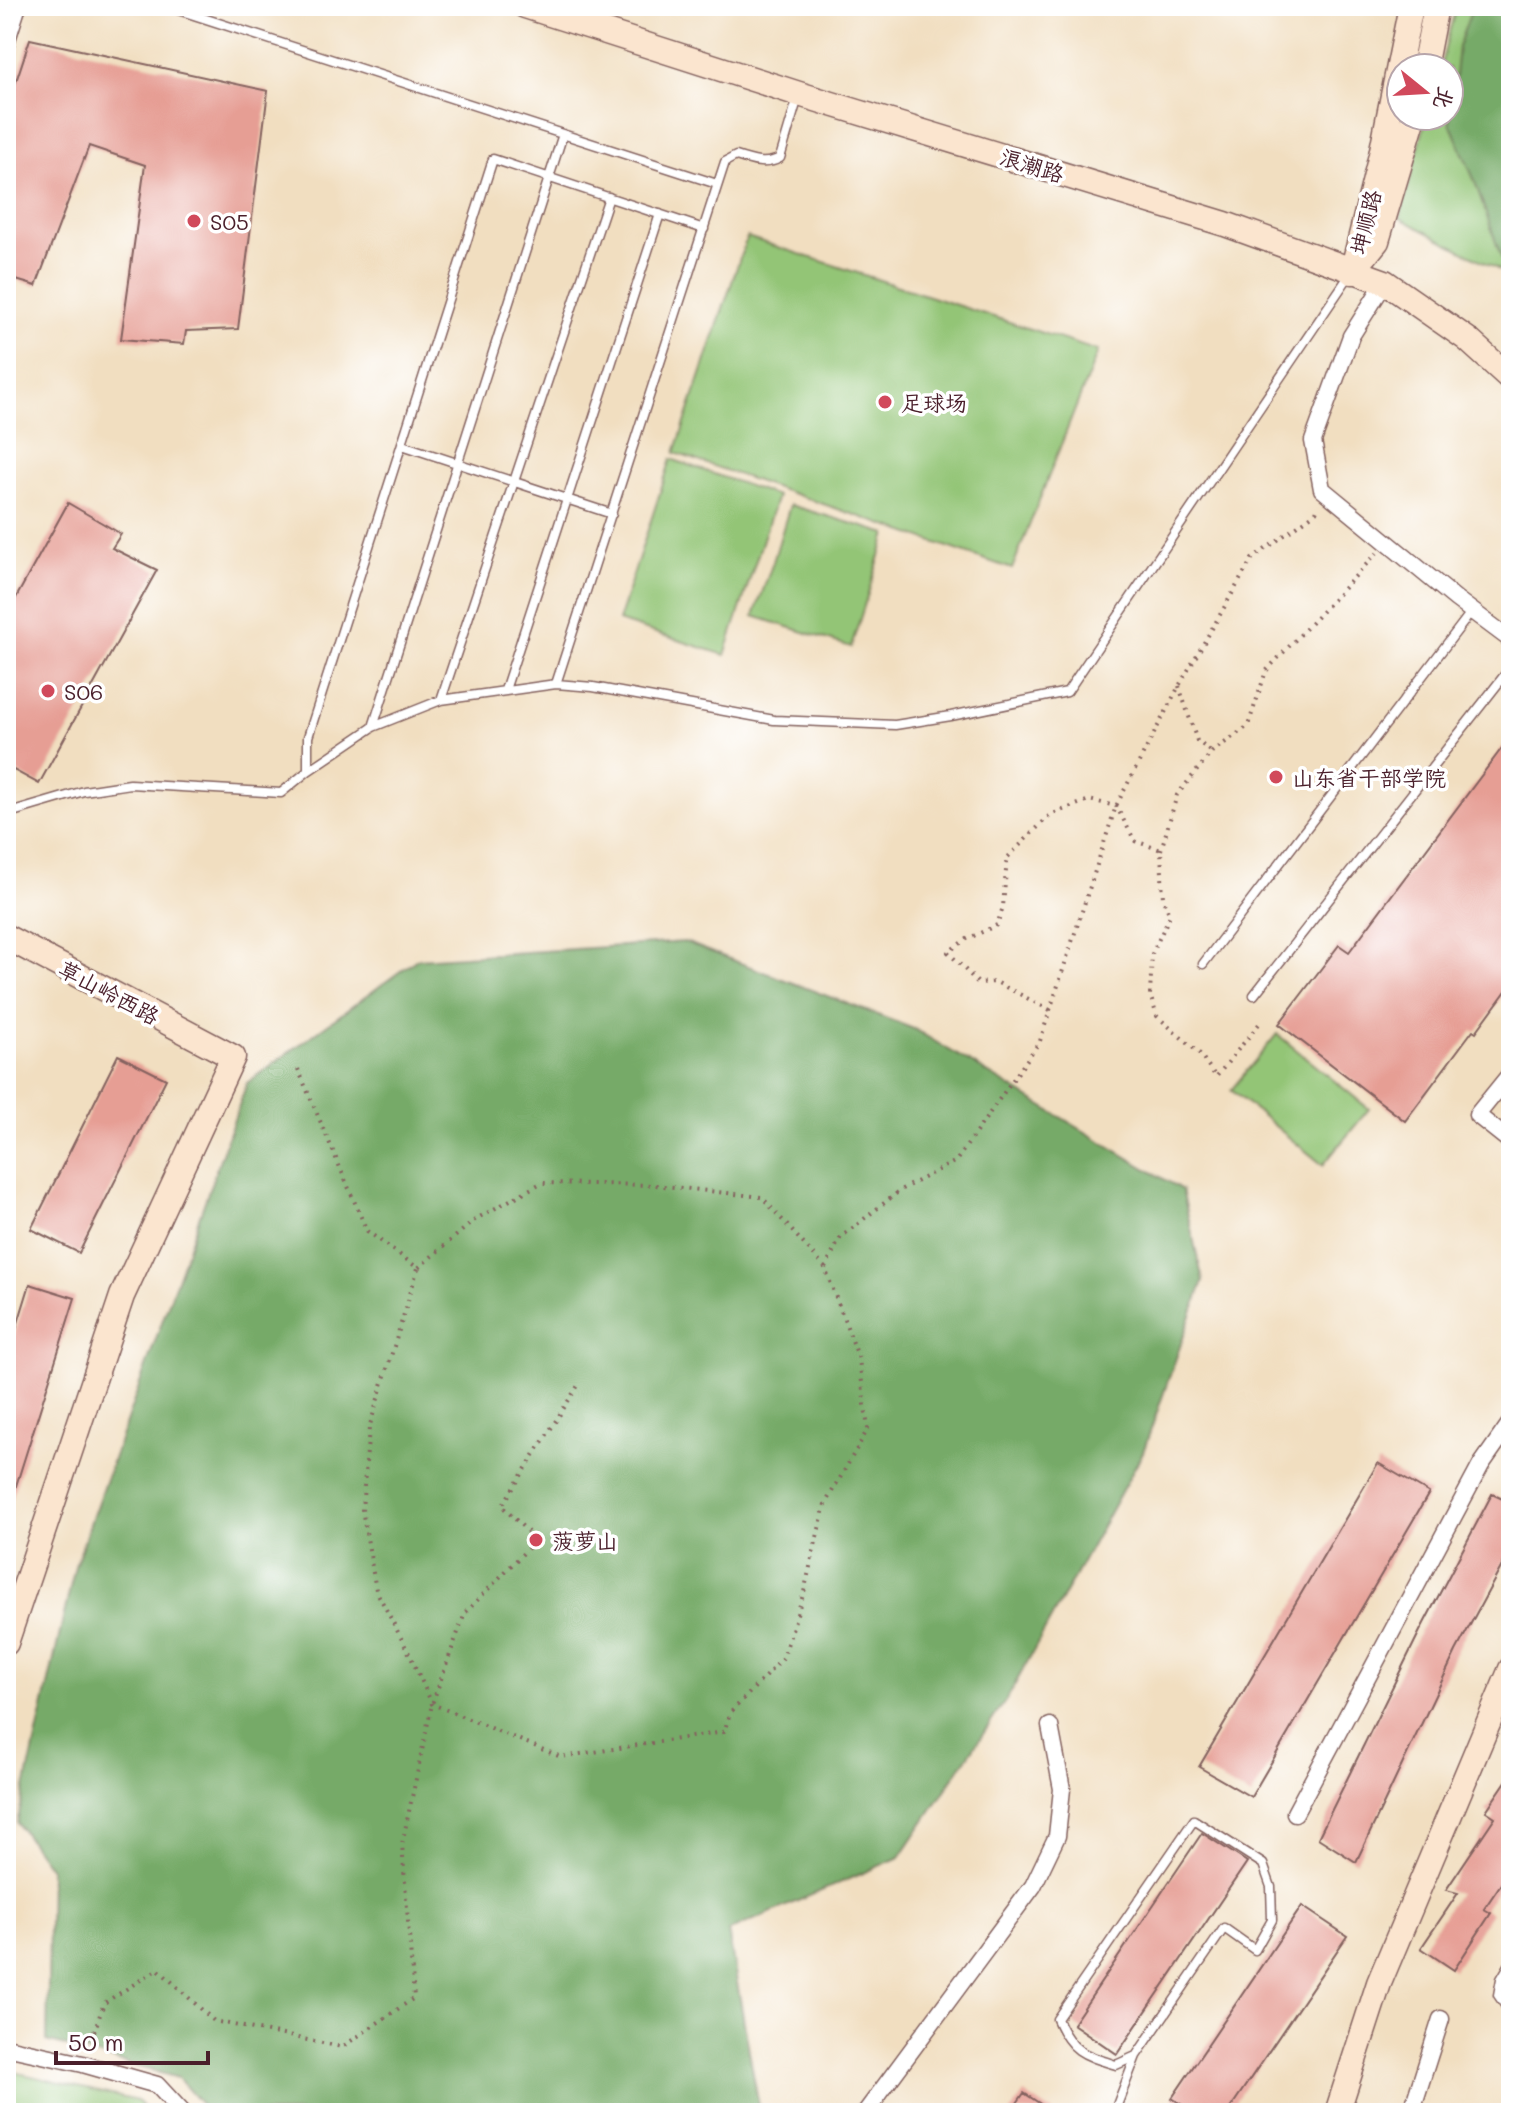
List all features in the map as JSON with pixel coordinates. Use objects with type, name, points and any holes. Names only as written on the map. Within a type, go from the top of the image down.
[{"type":"street","name":"浪潮路","points":[[525,6],[584,20],[799,94],[1225,224],[1385,282],[1467,339],[1511,379]]},
{"type":"street","name":"坤顺路","points":[[1352,272],[1381,155],[1411,6]]},
{"type":"street","points":[[1427,52],[1436,6]]},
{"type":"street","name":"坤顺路","points":[[1352,272],[1377,241],[1409,132]]},
{"type":"street","points":[[1385,282],[1351,336],[1313,441],[1322,489],[1511,640]]},
{"type":"street","name":"草山岭西路","points":[[6,937],[233,1057],[122,1296],[6,1643]]},
{"type":"street","points":[[1511,1073],[1477,1115],[1511,1142]]},
{"type":"street","points":[[1295,1813],[1481,1465],[1511,1422]]},
{"type":"street","points":[[1337,2113],[1379,1983],[1511,1669]]},
{"type":"street","points":[[865,2113],[1033,1886],[1057,1836],[1062,1789],[1050,1726]]},
{"type":"street","points":[[1411,2113],[1441,2019]]},
{"type":"street","points":[[6,2047],[157,2085],[183,2113]]},
{"type":"lane","points":[[6,56],[22,6]]},
{"type":"lane","points":[[166,6],[717,184]]},
{"type":"lane","points":[[556,684],[725,162],[736,156],[772,163],[780,158],[799,94]]},
{"type":"lane","points":[[373,727],[563,134]]},
{"type":"lane","points":[[308,771],[308,737],[493,159],[704,229]]},
{"type":"lane","points":[[441,700],[609,197]]},
{"type":"lane","points":[[505,690],[660,214]]},
{"type":"lane","points":[[6,814],[84,791],[130,784],[281,793],[373,727],[441,700],[556,684],[593,687],[774,720],[895,725],[1067,692],[1352,272]]},
{"type":"lane","points":[[402,445],[612,514]]},
{"type":"lane","points":[[1203,964],[1472,611]]},
{"type":"lane","points":[[1254,995],[1511,667]]},
{"type":"lane","points":[[1114,2113],[1136,2056],[1224,1928],[1255,1950],[1272,1920],[1271,1887],[1263,1864],[1194,1820],[1057,2019],[1064,2036],[1084,2054],[1116,2065],[1136,2056]]},
{"type":"lane","points":[[1511,1962],[1501,1979],[1498,1995],[1511,2014]]},
{"type":"path","points":[[825,1268],[841,1237],[902,1189],[956,1161],[1040,1041],[1116,806],[1179,686],[1252,559],[1316,512],[1322,489]]},
{"type":"path","points":[[1259,1024],[1216,1077],[1200,1054],[1157,1016],[1150,995],[1152,954],[1170,915],[1163,900],[1161,850],[1177,795],[1212,752],[1248,726],[1266,671],[1387,543]]},
{"type":"path","points":[[1179,686],[1197,741],[1212,752]]},
{"type":"path","points":[[1050,1010],[996,982],[978,983],[948,952],[997,925],[1003,907],[1007,858],[1050,815],[1089,800],[1116,806],[1135,841],[1161,850]]},
{"type":"path","points":[[298,1069],[367,1231],[418,1268]]},
{"type":"path","points":[[541,1183],[655,1185],[762,1197],[825,1268],[859,1359],[868,1429],[825,1504],[804,1592],[783,1658],[730,1713],[724,1732],[561,1757],[432,1704],[376,1590],[362,1509],[369,1428],[418,1268],[476,1219],[541,1183]]},
{"type":"path","points":[[83,2064],[104,2003],[158,1969],[214,2021],[342,2047],[414,1998],[402,1844],[432,1704],[465,1613],[536,1540],[502,1506],[579,1384]]},
{"type":"green space","points":[[1456,6],[1511,6],[1511,280],[1507,274],[1400,218],[1423,132],[1465,132],[1465,52],[1444,52]]},
{"type":"green space","points":[[1473,6],[1511,6],[1511,279],[1454,132],[1465,132],[1465,52],[1457,52]]},
{"type":"green space","name":"足球场","points":[[747,237],[1098,351],[1012,569],[675,453]]},
{"type":"green space","points":[[671,459],[777,496],[725,655],[618,621]]},
{"type":"green space","points":[[790,505],[887,534],[851,647],[754,616]]},
{"type":"green space","points":[[685,942],[914,1029],[1182,1190],[1203,1281],[1143,1452],[1008,1697],[900,1857],[728,1931],[760,2113],[209,2113],[178,2078],[47,2041],[50,1869],[17,1823],[75,1566],[247,1083],[417,959]]},
{"type":"green space","points":[[1277,1034],[1369,1109],[1323,1165],[1231,1090]]},
{"type":"green space","points":[[6,2070],[137,2101],[148,2113],[6,2113]]},
{"type":"building","name":"S05","points":[[30,39],[268,91],[238,329],[186,331],[184,344],[121,339],[145,165],[89,146],[36,286],[6,277],[6,112]]},
{"type":"building","name":"S06","points":[[68,503],[121,534],[112,548],[157,570],[39,784],[6,766],[6,616]]},
{"type":"building","points":[[1511,736],[1511,984],[1405,1121],[1279,1024],[1339,945],[1349,952]]},
{"type":"building","points":[[118,1055],[166,1079],[79,1253],[31,1229]]},
{"type":"building","points":[[30,1284],[75,1298],[10,1505],[6,1505],[6,1362]]},
{"type":"building","points":[[1378,1463],[1429,1493],[1251,1797],[1199,1767]]},
{"type":"building","points":[[1492,1494],[1511,1503],[1511,1549],[1456,1651],[1356,1862],[1318,1838],[1420,1631]]},
{"type":"building","points":[[1511,1774],[1511,1869],[1484,1909],[1491,1913],[1454,1970],[1421,1948],[1458,1893],[1446,1890],[1495,1817],[1486,1811]]},
{"type":"building","points":[[1202,1833],[1247,1862],[1117,2054],[1073,2024]]},
{"type":"building","points":[[1302,1906],[1347,1936],[1227,2113],[1194,2113],[1172,2098]]},
{"type":"building","points":[[1024,2093],[1054,2113],[1010,2113]]},
{"type":"place","name":"S05","points":[[194,221]]},
{"type":"place","name":"足球场","points":[[885,402]]},
{"type":"place","name":"S06","points":[[48,691]]},
{"type":"place","name":"山东省干部学院","points":[[1276,777]]},
{"type":"place","name":"菠萝山","points":[[536,1540]]}]
